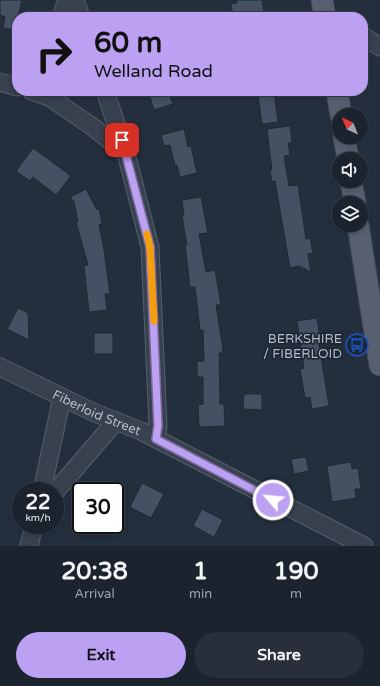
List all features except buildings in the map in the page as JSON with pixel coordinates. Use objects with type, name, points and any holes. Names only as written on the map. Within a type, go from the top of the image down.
[{"type":"main road","points":[[322,0],[324,12]]},
{"type":"main road","points":[[338,96],[340,108]]},
{"type":"main road","points":[[359,232],[378,337],[380,365]]},
{"type":"street","points":[[63,12],[67,0]]},
{"type":"street","points":[[76,0],[80,12]]},
{"type":"street","points":[[368,39],[380,47]]},
{"type":"street","points":[[47,96],[90,125],[126,153]]},
{"type":"street","points":[[107,96],[126,153],[150,247],[158,426],[156,439]]},
{"type":"street","name":"Fiberloid Street","points":[[0,367],[62,397],[156,439],[364,546]]},
{"type":"street","points":[[44,482],[62,397]]},
{"type":"street","points":[[64,482],[116,421]]},
{"type":"street","points":[[29,546],[32,534]]},
{"type":"slow traffic","points":[[147,234],[150,247],[154,321]]},
{"type":"place","name":"BERKSHIRE / FIBERLOID","points":[[357,345]]},
{"type":"route","points":[[122,140],[150,247],[158,426],[156,439],[273,500]]}]
